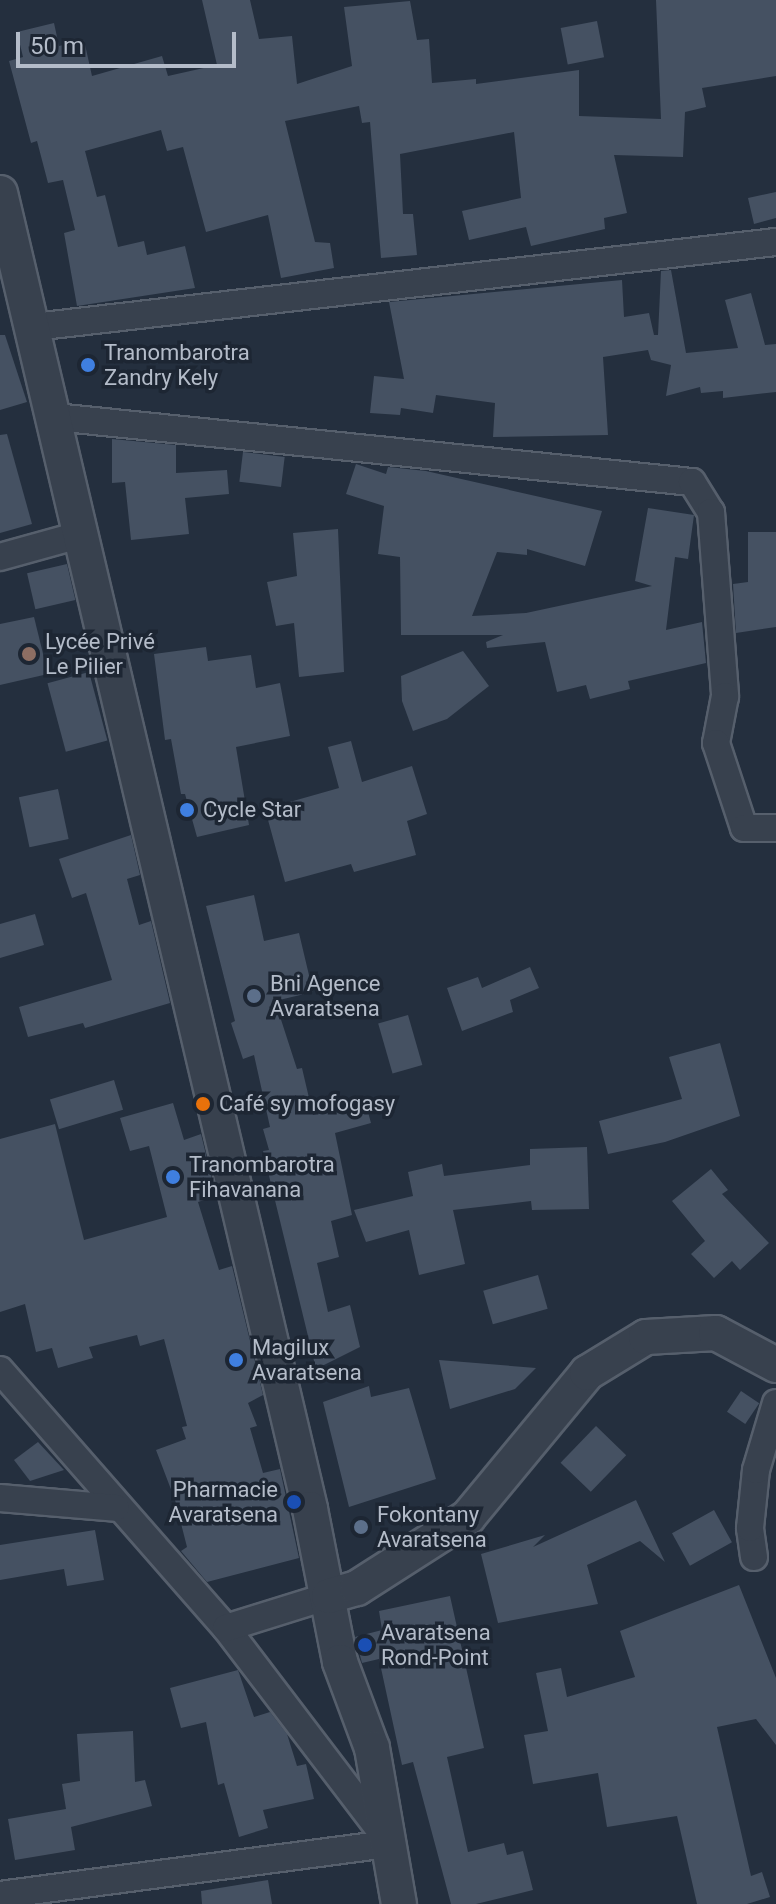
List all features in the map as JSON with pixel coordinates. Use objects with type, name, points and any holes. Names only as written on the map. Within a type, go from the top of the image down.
[{"type":"street","points":[[0,193],[83,534],[329,1596],[340,1662],[372,1748],[384,1839],[399,1904]]},
{"type":"street","points":[[34,327],[776,242]]},
{"type":"street","points":[[55,417],[692,482],[711,512],[725,696],[716,743],[744,828],[776,828]]},
{"type":"street","points":[[0,557],[83,534]]},
{"type":"street","points":[[226,1628],[357,1588],[468,1517],[587,1373],[646,1337],[716,1333],[776,1365]]},
{"type":"street","points":[[0,1370],[116,1508],[226,1628],[384,1839]]},
{"type":"street","points":[[754,1557],[750,1528],[756,1470],[776,1403]]},
{"type":"street","points":[[0,1498],[116,1508]]},
{"type":"street","points":[[0,1895],[384,1839]]},
{"type":"building","points":[[202,0],[250,0],[259,39],[292,36],[297,84],[352,66],[344,7],[410,1],[417,40],[429,39],[432,83],[476,79],[476,84],[579,70],[579,116],[661,119],[656,0],[776,0],[776,76],[702,88],[706,107],[685,112],[683,157],[614,155],[627,213],[604,218],[605,229],[531,246],[526,227],[469,240],[462,211],[521,198],[514,132],[400,154],[403,214],[413,214],[417,255],[381,258],[370,122],[362,123],[359,106],[285,121],[315,242],[330,243],[334,268],[281,278],[268,215],[206,232],[183,147],[167,151],[161,130],[85,151],[97,197],[105,195],[118,247],[144,241],[147,255],[185,246],[195,288],[77,306],[64,233],[75,230],[63,180],[48,183],[37,141],[31,143],[9,61],[23,57],[17,32],[54,23],[59,46],[84,40],[92,76],[162,56],[168,76],[217,65]]},
{"type":"building","points":[[597,21],[604,57],[568,64],[561,28]]},
{"type":"building","points":[[776,192],[776,218],[754,224],[748,198]]},
{"type":"building","points":[[671,270],[686,353],[738,348],[725,300],[751,293],[765,345],[776,344],[776,392],[723,398],[723,391],[701,393],[700,387],[666,396],[671,365],[651,360],[648,350],[603,357],[608,435],[493,437],[495,403],[436,395],[433,413],[401,408],[400,415],[370,413],[374,376],[404,379],[389,302],[622,280],[624,317],[649,313],[654,335],[658,335],[661,271]]},
{"type":"building","points":[[0,335],[5,335],[27,402],[0,410]]},
{"type":"building","points":[[7,434],[32,524],[0,533],[0,435]]},
{"type":"building","points":[[112,439],[176,445],[176,473],[227,470],[229,494],[185,498],[189,534],[131,540],[125,482],[112,483]]},
{"type":"building","points":[[243,452],[285,457],[281,487],[239,482]]},
{"type":"building","points":[[356,464],[386,474],[388,467],[426,471],[602,511],[585,566],[527,549],[527,555],[497,552],[472,616],[526,613],[652,586],[635,581],[648,508],[694,515],[688,559],[675,557],[666,630],[702,622],[706,663],[628,681],[630,689],[590,699],[586,685],[557,692],[545,642],[487,648],[486,642],[503,635],[401,635],[400,557],[378,554],[384,506],[346,494]]},
{"type":"building","points":[[338,529],[344,672],[299,677],[294,623],[276,626],[267,582],[297,576],[293,533]]},
{"type":"building","points":[[748,532],[776,532],[776,627],[736,633],[733,584],[748,582]]},
{"type":"building","points":[[67,564],[75,600],[35,609],[27,573]]},
{"type":"building","points":[[34,617],[48,674],[0,685],[0,624]]},
{"type":"building","points":[[206,647],[208,661],[251,655],[256,688],[280,683],[290,736],[236,747],[249,825],[197,837],[185,794],[181,794],[171,739],[165,740],[154,654]]},
{"type":"building","points":[[463,651],[489,686],[447,719],[413,731],[402,701],[401,676]]},
{"type":"building","points":[[89,672],[107,741],[66,752],[47,683]]},
{"type":"building","points":[[351,741],[362,782],[412,766],[427,814],[407,821],[416,855],[354,872],[351,864],[285,882],[265,809],[339,788],[328,747]]},
{"type":"building","points":[[58,789],[69,839],[29,847],[19,797]]},
{"type":"building","points":[[131,835],[140,875],[127,879],[139,925],[151,921],[170,1003],[85,1028],[83,1023],[28,1037],[19,1007],[112,980],[86,893],[72,898],[59,859]]},
{"type":"building","points":[[254,895],[264,941],[299,933],[313,992],[275,1001],[297,1069],[302,1068],[313,1115],[365,1101],[371,1123],[335,1133],[352,1215],[331,1221],[339,1257],[317,1263],[328,1312],[350,1305],[360,1347],[316,1369],[263,1151],[269,1150],[263,1129],[270,1127],[254,1055],[243,1059],[231,1023],[235,1021],[206,906]]},
{"type":"building","points":[[35,914],[44,945],[0,958],[0,924]]},
{"type":"building","points":[[530,967],[539,988],[510,1000],[513,1012],[462,1031],[447,988],[478,977],[482,988]]},
{"type":"building","points":[[408,1015],[422,1065],[393,1074],[378,1024]]},
{"type":"building","points":[[720,1043],[740,1116],[665,1142],[608,1154],[599,1121],[682,1099],[669,1057]]},
{"type":"building","points":[[114,1080],[123,1110],[59,1129],[50,1100]]},
{"type":"building","points":[[173,1103],[184,1140],[201,1134],[216,1196],[198,1202],[219,1270],[232,1266],[263,1395],[248,1403],[257,1426],[250,1428],[263,1473],[280,1469],[299,1558],[207,1582],[181,1551],[187,1547],[175,1500],[156,1450],[186,1439],[182,1427],[187,1426],[164,1339],[140,1346],[137,1335],[89,1347],[93,1358],[58,1368],[52,1348],[36,1352],[25,1304],[0,1312],[0,1139],[55,1124],[84,1240],[167,1217],[149,1146],[130,1151],[120,1118]]},
{"type":"building","points":[[587,1147],[589,1209],[532,1210],[531,1201],[453,1210],[465,1264],[419,1275],[409,1230],[366,1242],[354,1210],[413,1196],[408,1172],[442,1164],[444,1176],[530,1165],[530,1149]]},
{"type":"building","points":[[711,1169],[728,1190],[722,1194],[769,1243],[740,1270],[732,1261],[714,1278],[691,1254],[705,1241],[672,1201]]},
{"type":"building","points":[[538,1275],[548,1309],[493,1324],[483,1291]]},
{"type":"building","points":[[439,1360],[536,1368],[515,1389],[450,1409]]},
{"type":"building","points":[[369,1386],[371,1397],[409,1388],[436,1479],[349,1507],[323,1402]]},
{"type":"building","points":[[741,1391],[759,1403],[745,1424],[727,1412]]},
{"type":"building","points":[[596,1426],[626,1455],[591,1492],[561,1463]]},
{"type":"building","points":[[38,1442],[64,1470],[30,1481],[14,1460]]},
{"type":"building","points":[[636,1500],[665,1562],[640,1541],[587,1565],[598,1604],[498,1623],[481,1554],[545,1535],[533,1547]]},
{"type":"building","points":[[714,1510],[732,1542],[690,1566],[672,1533]]},
{"type":"building","points":[[95,1530],[104,1580],[67,1586],[64,1569],[0,1580],[0,1545]]},
{"type":"building","points":[[739,1585],[776,1678],[776,1745],[756,1719],[717,1727],[751,1876],[762,1872],[770,1897],[747,1904],[697,1904],[677,1816],[607,1827],[598,1773],[533,1784],[524,1735],[548,1731],[536,1673],[561,1668],[567,1697],[635,1677],[620,1631]]},
{"type":"building","points":[[450,1596],[484,1748],[447,1757],[468,1852],[504,1843],[507,1855],[523,1851],[533,1890],[476,1904],[451,1904],[413,1762],[402,1765],[379,1659],[362,1663],[355,1637],[382,1630],[379,1611]]},
{"type":"building","points":[[238,1670],[254,1717],[270,1712],[287,1734],[297,1766],[306,1764],[314,1799],[263,1810],[268,1828],[239,1837],[224,1783],[218,1785],[206,1722],[181,1728],[170,1688]]},
{"type":"building","points":[[133,1731],[135,1782],[145,1780],[152,1806],[71,1827],[75,1850],[15,1860],[8,1819],[66,1809],[62,1784],[80,1781],[77,1734]]},
{"type":"building","points":[[268,1880],[272,1904],[202,1904],[201,1891]]},
{"type":"place","name":"Tranombarotra Zandry Kely","points":[[88,365]]},
{"type":"place","name":"Lycée Privé Le Pilier","points":[[29,654]]},
{"type":"place","name":"Cycle Star","points":[[187,810]]},
{"type":"place","name":"Bni Agence Avaratsena","points":[[254,996]]},
{"type":"place","name":"Café sy mofogasy","points":[[203,1104]]},
{"type":"place","name":"Tranombarotra Fihavanana","points":[[173,1177]]},
{"type":"place","name":"Magilux Avaratsena","points":[[236,1360]]},
{"type":"place","name":"Pharmacie Avaratsena","points":[[294,1502]]},
{"type":"place","name":"Fokontany Avaratsena","points":[[361,1527]]},
{"type":"place","name":"Avaratsena Rond-Point","points":[[365,1645]]}]
